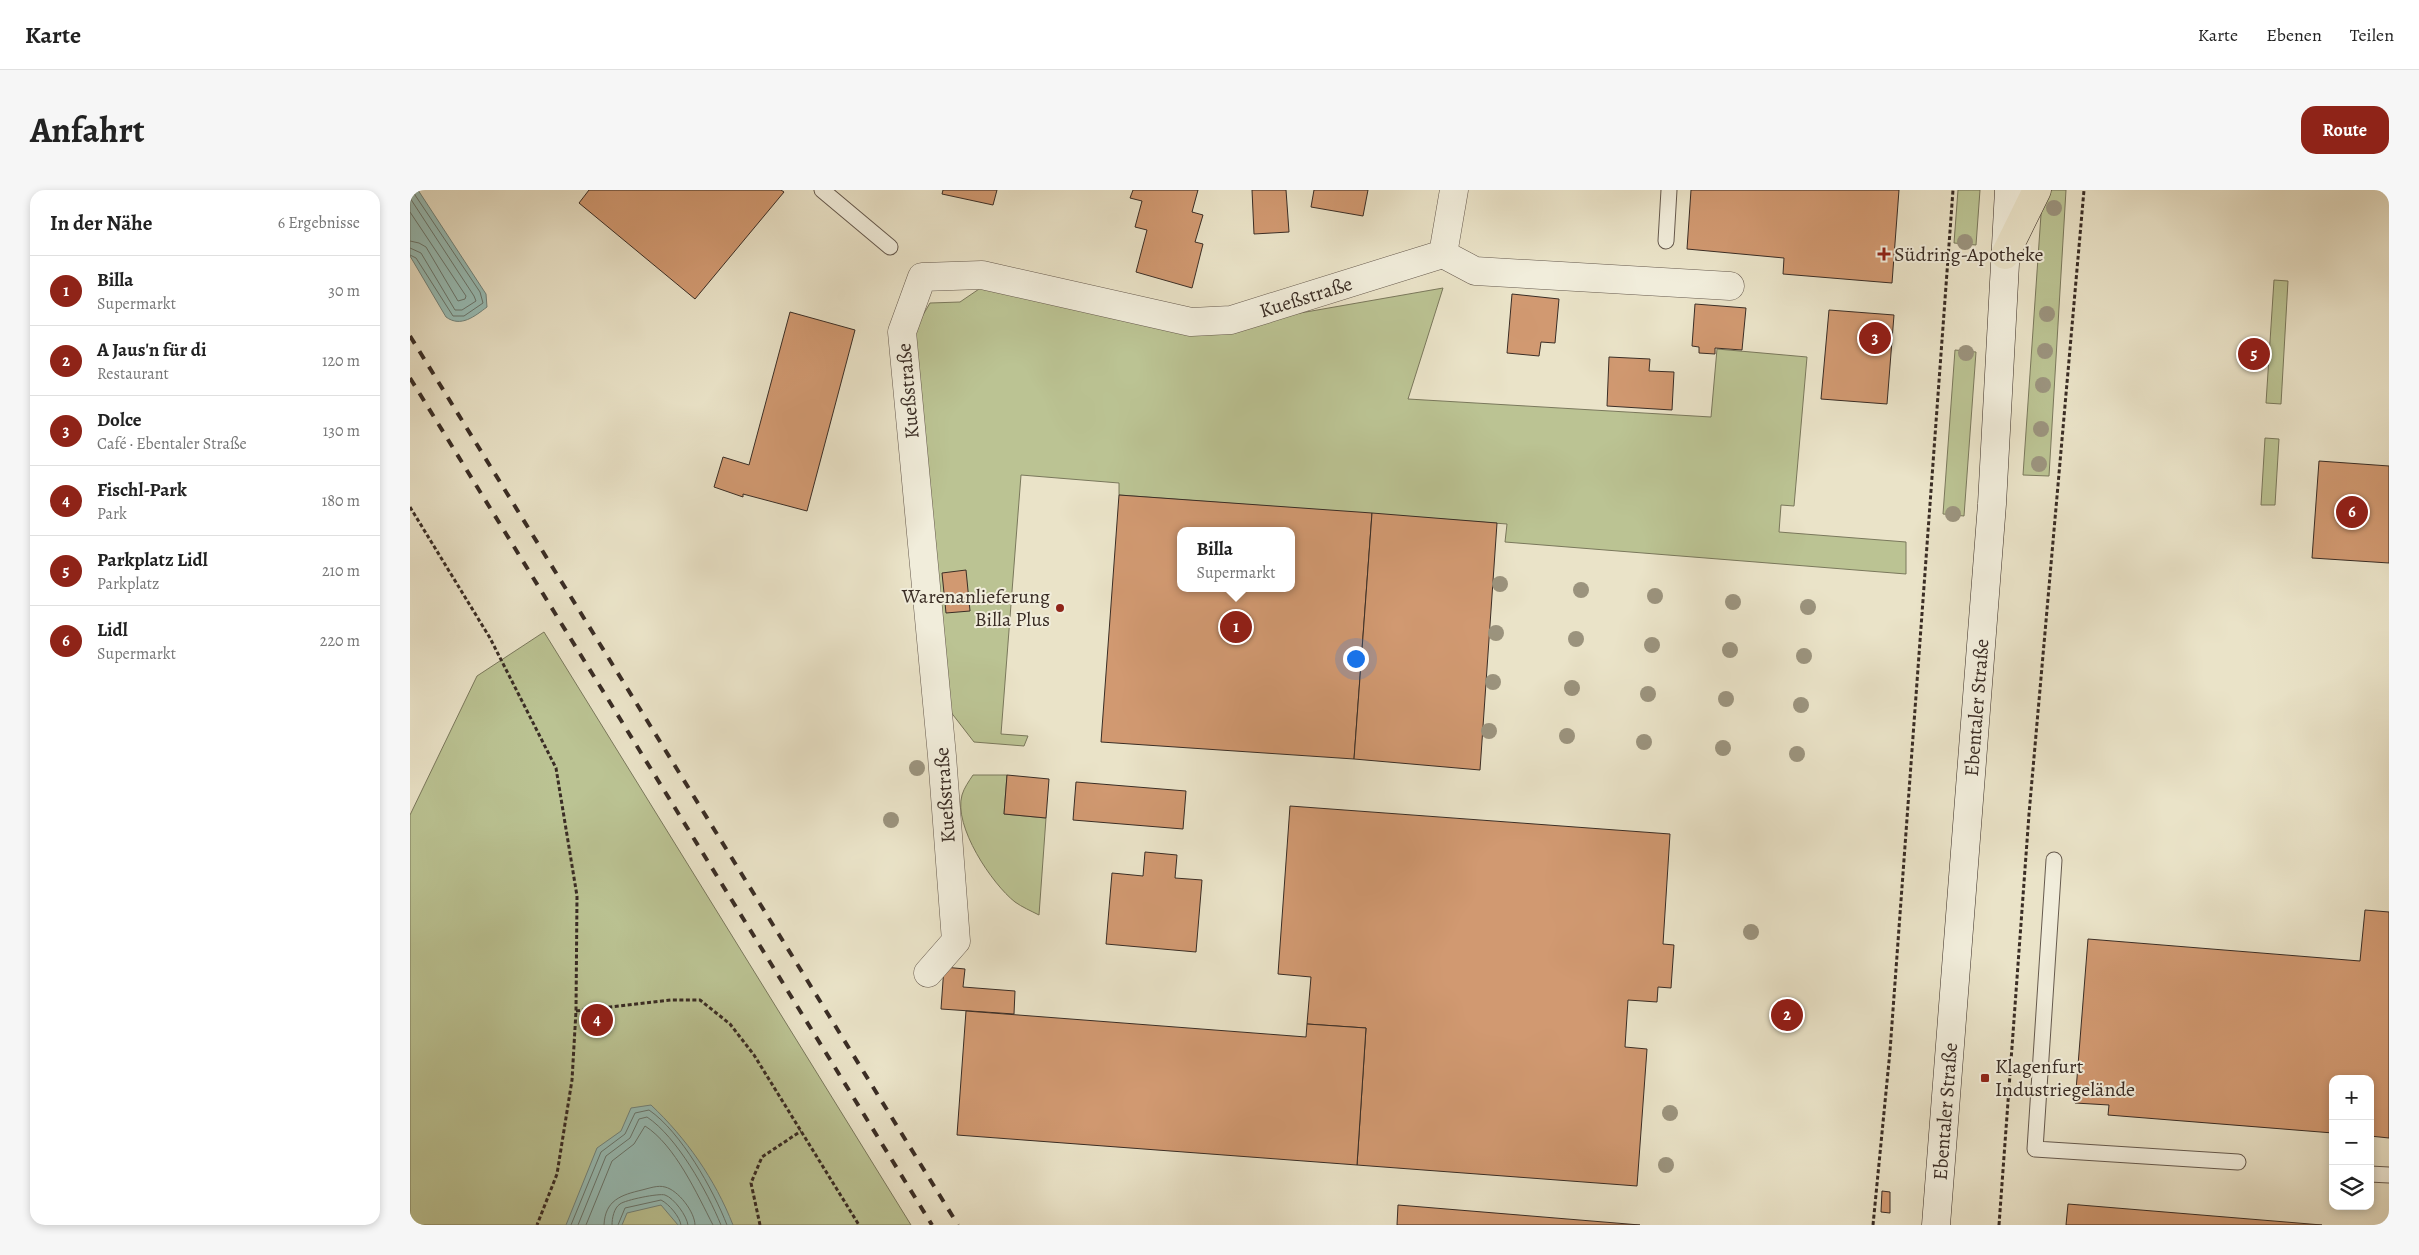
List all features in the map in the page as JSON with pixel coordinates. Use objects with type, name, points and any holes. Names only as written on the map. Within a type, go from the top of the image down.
[{"type":"main road","points":[[2005,255],[2037,190]]},
{"type":"street","points":[[1454,190],[1443,254],[1475,271],[1730,286]]},
{"type":"street","name":"Ebentaler Straße","points":[[1936,1225],[1992,504],[2009,190]]},
{"type":"street","name":"Kueßstraße","points":[[928,973],[956,941],[942,756],[902,332],[922,277],[982,275],[1191,322],[1231,320],[1443,254]]},
{"type":"lane","points":[[822,190],[890,247]]},
{"type":"lane","points":[[1666,241],[1670,190]]},
{"type":"lane","points":[[2054,860],[2035,1149],[2238,1162]]},
{"type":"lane","points":[[2374,1174],[2389,1175]]},
{"type":"path","points":[[1872,1225],[1890,1051],[1954,190]]},
{"type":"path","points":[[1999,1225],[2028,831],[2084,190]]},
{"type":"path","points":[[410,507],[490,638],[556,768],[577,896],[576,1011],[572,1080],[557,1174],[537,1225]]},
{"type":"path","points":[[576,1011],[672,1000],[700,1000],[730,1024],[748,1047],[859,1225]]},
{"type":"path","points":[[760,1225],[751,1183],[762,1157],[801,1131]]},
{"type":"green space","points":[[1958,190],[1980,190],[1976,245],[1954,243]]},
{"type":"green space","points":[[2051,190],[2066,190],[2049,476],[2023,475],[2042,200]]},
{"type":"green space","points":[[2274,280],[2288,281],[2281,404],[2266,403]]},
{"type":"green space","points":[[982,287],[1186,333],[1443,288],[1408,399],[1711,417],[1717,349],[1807,357],[1794,506],[1781,505],[1779,532],[1906,542],[1906,574],[1505,542],[1507,524],[1119,495],[1119,483],[1021,475],[1001,734],[1028,736],[1024,746],[974,742],[950,711],[913,332],[930,303],[960,302]]},
{"type":"green space","points":[[1955,350],[1976,352],[1964,516],[1943,514]]},
{"type":"green space","points":[[2265,438],[2279,439],[2275,505],[2261,505]]},
{"type":"green space","points":[[544,632],[911,1225],[410,1225],[410,815],[477,676]]},
{"type":"green space","points":[[973,775],[1007,775],[1004,814],[1046,818],[1039,915],[1018,904],[1006,894],[976,853],[963,822],[961,808],[963,792]]},
{"type":"water","points":[[410,190],[418,190],[486,294],[487,307],[468,320],[457,321],[446,317],[410,256]]},
{"type":"water","points":[[651,1105],[688,1145],[718,1191],[733,1225],[678,1225],[661,1205],[627,1213],[622,1225],[566,1225],[597,1148],[621,1131],[631,1108]]},
{"type":"building","points":[[589,190],[781,190],[784,192],[695,299],[579,203]]},
{"type":"building","points":[[943,190],[997,190],[993,205],[942,194]]},
{"type":"building","points":[[1133,190],[1198,190],[1192,212],[1203,215],[1195,242],[1203,244],[1192,288],[1136,272],[1147,230],[1135,227],[1142,201],[1130,198]]},
{"type":"building","points":[[1252,190],[1286,190],[1289,232],[1254,234]]},
{"type":"building","points":[[1314,190],[1368,190],[1363,216],[1311,207]]},
{"type":"building","points":[[1691,190],[1899,190],[1892,283],[1783,274],[1784,258],[1687,249]]},
{"type":"building","points":[[1512,294],[1559,299],[1555,343],[1541,342],[1539,356],[1507,353]]},
{"type":"building","points":[[1695,304],[1746,308],[1742,350],[1715,348],[1715,354],[1699,353],[1699,347],[1692,346]]},
{"type":"building","points":[[1829,310],[1894,315],[1887,404],[1821,399]]},
{"type":"building","points":[[790,312],[855,330],[807,511],[743,494],[743,497],[714,487],[723,457],[749,465]]},
{"type":"building","points":[[1609,357],[1650,359],[1649,371],[1674,372],[1672,410],[1607,406]]},
{"type":"building","points":[[2319,461],[2389,466],[2389,563],[2312,558]]},
{"type":"building","points":[[1119,495],[1372,513],[1354,759],[1101,742]]},
{"type":"building","points":[[1372,513],[1497,523],[1480,770],[1354,759]]},
{"type":"building","points":[[966,570],[970,611],[946,613],[942,573]]},
{"type":"building","points":[[1007,775],[1049,779],[1046,818],[1004,814]]},
{"type":"building","points":[[1076,782],[1186,791],[1183,829],[1073,820]]},
{"type":"building","points":[[1290,806],[1670,834],[1663,944],[1674,945],[1671,988],[1658,987],[1657,1002],[1628,1000],[1625,1047],[1647,1049],[1637,1186],[1357,1165],[1366,1028],[1307,1024],[1311,977],[1278,974]]},
{"type":"building","points":[[1145,852],[1177,855],[1175,878],[1202,880],[1196,952],[1106,944],[1112,873],[1143,876]]},
{"type":"building","points":[[2365,910],[2389,912],[2389,1138],[2374,1136],[2374,1075],[2329,1075],[2329,1133],[2108,1115],[2109,1105],[2075,1103],[2088,939],[2360,961]]},
{"type":"building","points":[[944,967],[965,969],[963,987],[1015,991],[1014,1014],[941,1009]]},
{"type":"building","points":[[1778,1002],[1797,1003],[1796,1029],[1777,1028]]},
{"type":"building","points":[[966,1011],[1306,1037],[1307,1024],[1366,1028],[1357,1165],[957,1135]]},
{"type":"building","points":[[1882,1191],[1890,1192],[1890,1213],[1881,1212]]},
{"type":"building","points":[[2068,1204],[2322,1225],[2066,1225]]},
{"type":"building","points":[[1398,1205],[1640,1225],[1397,1225]]},
{"type":"railway","points":[[410,336],[958,1225]]},
{"type":"railway","points":[[410,378],[932,1225]]},
{"type":"place","name":"Südring-Apotheke","points":[[1884,254]]},
{"type":"place","name":"Dolce","points":[[1875,338]]},
{"type":"place","name":"Parkplatz Lidl","points":[[2254,354]]},
{"type":"place","name":"Lidl","points":[[2352,512]]},
{"type":"place","name":"Warenanlieferung Billa Plus","points":[[1060,608]]},
{"type":"place","name":"Billa","points":[[1236,627]]},
{"type":"place","name":"A Jaus'n für di","points":[[1787,1015]]},
{"type":"place","name":"Fischl-Park","points":[[597,1020]]},
{"type":"place","name":"Klagenfurt Industriegelände","points":[[1985,1078]]}]
